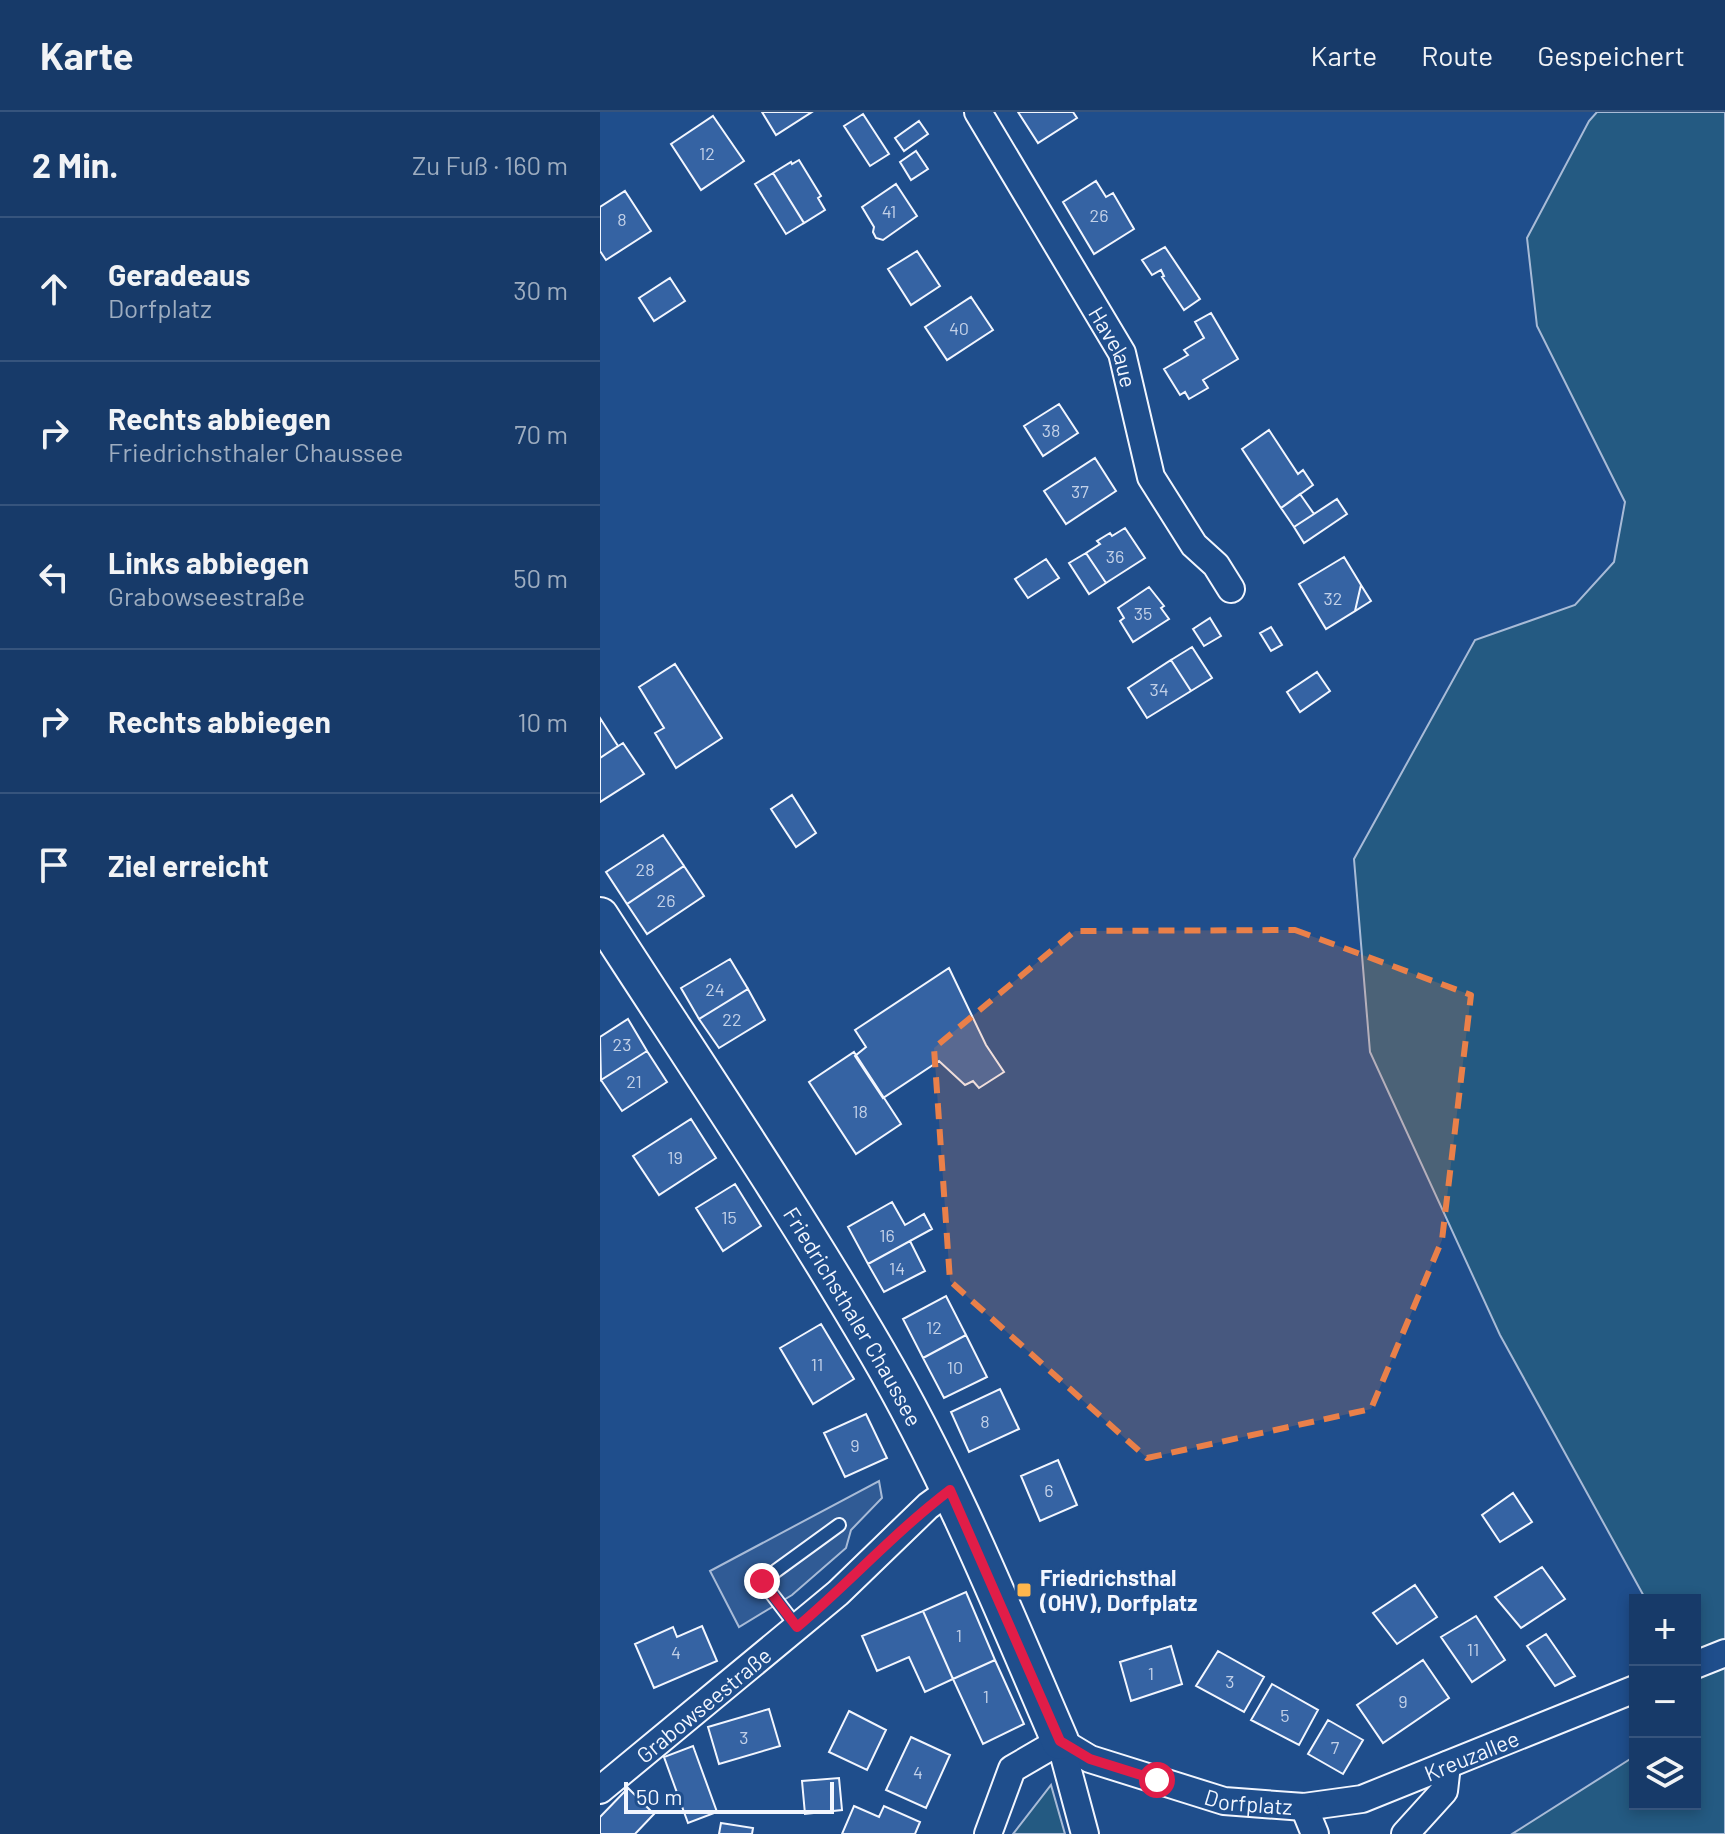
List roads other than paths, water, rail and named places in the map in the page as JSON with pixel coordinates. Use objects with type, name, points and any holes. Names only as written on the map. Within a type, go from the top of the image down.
[{"type":"street","name":"Havelaue","points":[[978,112],[1122,353],[1151,477],[1194,545],[1216,565],[1231,589]]},
{"type":"street","name":"Friedrichsthaler Chaussee","points":[[600,916],[753,1152],[877,1353],[950,1490],[1060,1741]]},
{"type":"street","name":"Grabowseestraße","points":[[600,1790],[838,1593],[928,1506],[950,1490]]},
{"type":"street","points":[[1701,1663],[1725,1653]]},
{"type":"street","name":"Kreuzallee","points":[[1304,1807],[1362,1799],[1629,1691]]},
{"type":"street","name":"Dorfplatz","points":[[1060,1741],[1090,1759],[1224,1801],[1304,1807],[1315,1834]]},
{"type":"street","points":[[988,1834],[1012,1769],[1060,1741],[1085,1834]]},
{"type":"street","points":[[1405,1834],[1444,1791],[1447,1765]]},
{"type":"lane","points":[[797,1627],[762,1581],[839,1525]]},
{"type":"place","name":"Friedrichsthal (OHV), Dorfplatz","points":[[1024,1590]]}]
